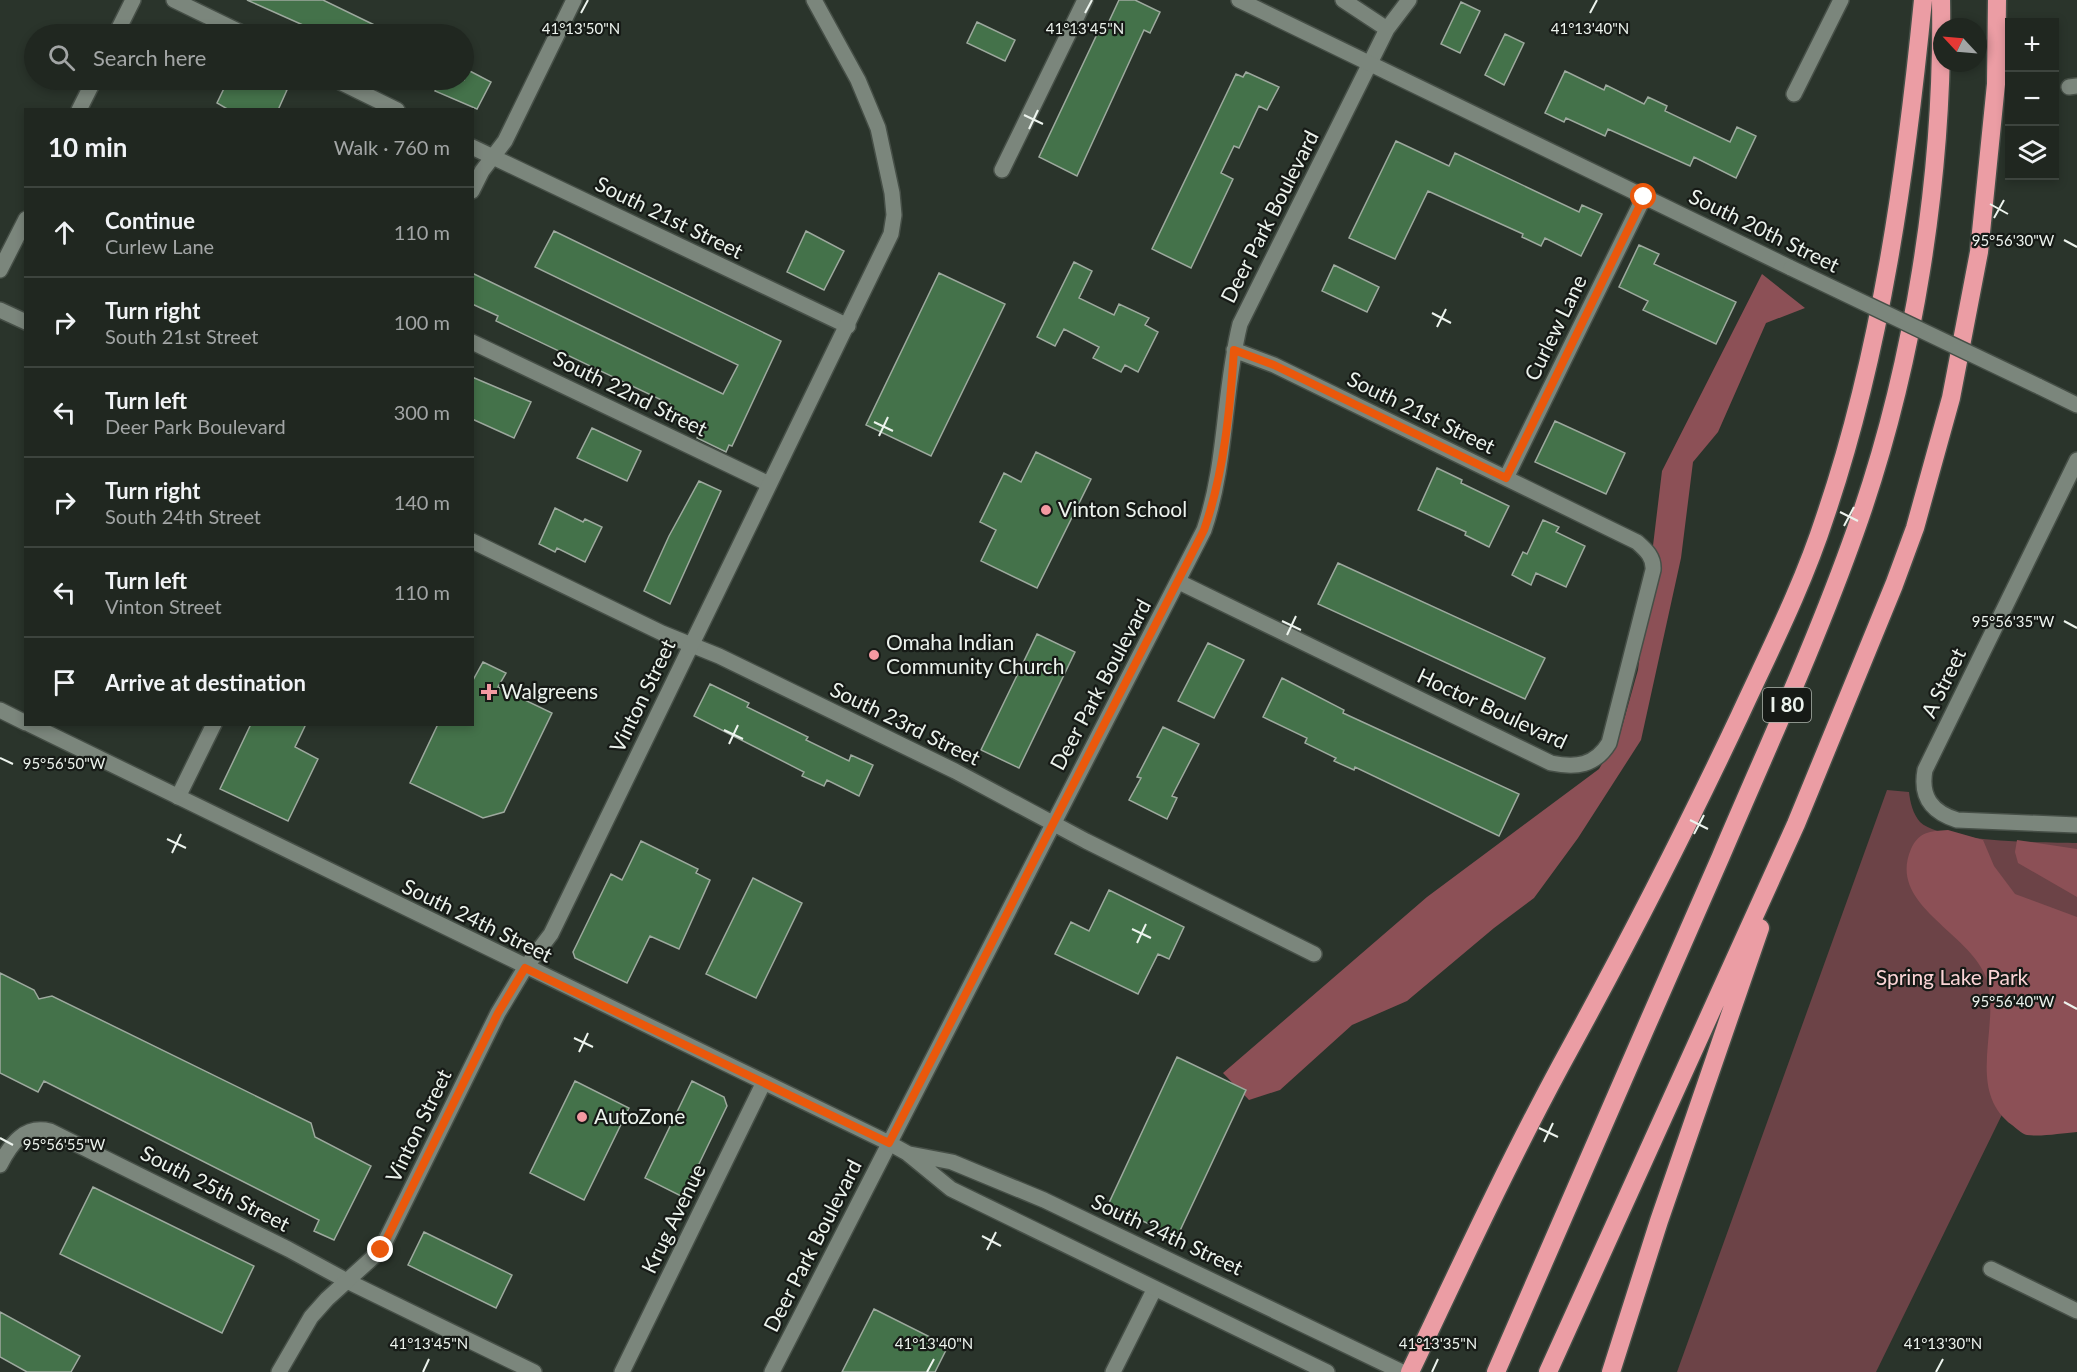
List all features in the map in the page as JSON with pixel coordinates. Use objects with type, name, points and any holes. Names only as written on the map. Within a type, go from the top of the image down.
[{"type":"highway","points":[[1410,1372],[1533,1120],[1685,830],[1783,623],[1821,530],[1845,455],[1893,230],[1913,102],[1923,0]]},
{"type":"highway","name":"I 80","points":[[1496,1372],[1799,678],[1857,529],[1889,419],[1918,289],[1935,144],[1941,0]]},
{"type":"highway","name":"I 80","points":[[1548,1372],[1796,824],[1901,566],[1936,456],[1951,398],[1977,263],[1988,179],[1996,84],[1997,0]]},
{"type":"highway","points":[[1611,1372],[1659,1221],[1796,824]]},
{"type":"street","points":[[121,24],[133,0]]},
{"type":"street","points":[[174,0],[223,24]]},
{"type":"street","points":[[474,188],[504,141],[574,0]]},
{"type":"street","name":"Vinton Street","points":[[279,1372],[307,1323],[327,1299],[381,1250],[498,1013],[525,968],[551,934],[891,234],[894,215],[892,193],[878,128],[870,103],[814,0]]},
{"type":"street","points":[[1002,170],[1085,0]]},
{"type":"street","name":"South 20th Street","points":[[1239,0],[2077,405]]},
{"type":"street","points":[[1343,0],[1388,28]]},
{"type":"street","name":"Deer Park Boulevard","points":[[772,1372],[1204,530],[1214,500],[1234,350],[1249,302],[1388,28],[1408,0]]},
{"type":"street","points":[[1794,94],[1841,0]]},
{"type":"street","points":[[80,108],[89,90]]},
{"type":"street","points":[[356,90],[393,108]]},
{"type":"street","name":"South 21st Street","points":[[474,148],[848,326]]},
{"type":"street","name":"Curlew Lane","points":[[1506,478],[1644,197]]},
{"type":"street","points":[[0,270],[24,223]]},
{"type":"street","points":[[0,310],[24,321]]},
{"type":"street","name":"South 22nd Street","points":[[474,343],[769,484]]},
{"type":"street","name":"South 21st Street","points":[[1234,350],[1274,365],[1506,478],[1636,542],[1650,554]]},
{"type":"street","name":"A Street","points":[[2077,460],[1925,770],[1923,782],[1926,797],[1942,816],[1957,820],[2077,825]]},
{"type":"street","name":"South 23rd Street","points":[[474,542],[944,766],[1314,954]]},
{"type":"street","name":"Hoctor Boulevard","points":[[1179,582],[1551,763],[1568,766],[1592,761],[1602,754],[1609,743],[1653,570],[1650,554]]},
{"type":"street","name":"South 24th Street","points":[[0,710],[24,722]]},
{"type":"street","name":"South 24th Street","points":[[31,726],[763,1084],[889,1143],[907,1153],[951,1189],[1154,1290],[1327,1372]]},
{"type":"street","points":[[178,797],[213,726]]},
{"type":"street","name":"Krug Avenue","points":[[622,1372],[763,1084]]},
{"type":"street","name":"South 25th Street","points":[[0,1165],[9,1148],[28,1131],[38,1129],[67,1138],[347,1281]]},
{"type":"street","name":"South 24th Street","points":[[907,1153],[952,1162],[1044,1200],[1402,1372]]},
{"type":"street","points":[[1991,1269],[2077,1311]]},
{"type":"street","points":[[347,1281],[534,1372]]},
{"type":"street","points":[[1113,1372],[1154,1290]]},
{"type":"green space","name":"Spring Lake Park","points":[[1887,790],[1909,792],[1912,808],[1920,822],[1932,829],[1949,834],[1994,840],[2077,843],[2077,1116],[2016,1086],[1876,1372],[1677,1372]]},
{"type":"shaded area","points":[[1762,274],[1805,308],[1766,323],[1718,432],[1693,462],[1681,558],[1641,740],[1578,838],[1534,898],[1494,928],[1407,1001],[1352,1025],[1280,1090],[1249,1100],[1223,1073],[1427,897],[1599,769],[1620,734],[1638,670],[1662,471]]},
{"type":"shaded area","points":[[1948,830],[1983,840],[1994,866],[2015,894],[2077,917],[2077,1132],[2039,1136],[2025,1134],[1998,1111],[1990,1095],[1987,1077],[1990,1020],[1988,983],[1980,965],[1967,949],[1921,904],[1911,887],[1907,869],[1911,849],[1917,839],[1930,832]]},
{"type":"shaded area","points":[[2017,840],[2077,849],[2077,897],[2018,863],[2015,852]]},
{"type":"building","points":[[247,0],[323,0],[372,24],[301,24]]},
{"type":"building","points":[[1119,0],[1135,0],[1160,12],[1150,33],[1144,30],[1077,176],[1039,157],[1099,30],[1104,32]]},
{"type":"building","points":[[1461,2],[1480,11],[1460,53],[1441,44]]},
{"type":"building","points":[[977,22],[1015,40],[1005,61],[967,43]]},
{"type":"building","points":[[1505,34],[1524,43],[1504,85],[1485,75]]},
{"type":"building","points":[[1565,71],[1604,90],[1606,85],[1644,104],[1648,97],[1667,106],[1665,111],[1730,142],[1737,127],[1756,136],[1736,178],[1694,157],[1690,166],[1608,129],[1605,136],[1566,118],[1564,122],[1545,113]]},
{"type":"building","points":[[1246,72],[1279,87],[1267,110],[1259,106],[1239,148],[1234,146],[1221,173],[1233,179],[1191,268],[1152,249],[1236,74],[1243,77]]},
{"type":"building","points":[[474,73],[491,82],[477,109],[435,91],[474,90]]},
{"type":"building","points":[[223,90],[287,90],[279,108],[226,108],[217,103]]},
{"type":"building","points":[[1396,141],[1449,166],[1455,153],[1579,212],[1582,205],[1602,214],[1581,256],[1545,238],[1541,246],[1522,237],[1523,234],[1428,191],[1395,259],[1349,238]]},
{"type":"building","points":[[554,231],[781,341],[732,446],[729,445],[726,452],[697,438],[700,431],[674,419],[677,414],[667,409],[670,404],[496,321],[498,316],[474,305],[474,274],[723,394],[738,365],[535,267]]},
{"type":"building","points":[[806,231],[844,251],[824,290],[787,272]]},
{"type":"building","points":[[1639,245],[1659,254],[1654,264],[1736,302],[1716,344],[1643,310],[1648,301],[1619,287]]},
{"type":"building","points":[[1074,262],[1092,271],[1079,298],[1114,315],[1119,304],[1149,318],[1145,325],[1158,332],[1138,372],[1125,365],[1121,372],[1093,358],[1099,347],[1064,329],[1055,346],[1037,337]]},
{"type":"building","points":[[1334,265],[1379,287],[1367,312],[1322,291]]},
{"type":"building","points":[[939,273],[1005,304],[931,456],[866,425]]},
{"type":"building","points":[[474,378],[531,402],[514,438],[474,420]]},
{"type":"building","points":[[1555,421],[1625,453],[1606,494],[1535,462]]},
{"type":"building","points":[[592,428],[641,451],[627,481],[577,458]]},
{"type":"building","points":[[1036,452],[1091,479],[1037,588],[981,561],[996,530],[980,522],[1004,473],[1021,482]]},
{"type":"building","points":[[1437,468],[1462,480],[1461,483],[1509,506],[1489,547],[1465,535],[1466,532],[1418,510]]},
{"type":"building","points":[[699,481],[721,491],[670,604],[644,591],[669,536]]},
{"type":"building","points":[[555,508],[583,522],[585,519],[602,527],[585,562],[557,548],[555,552],[539,544]]},
{"type":"building","points":[[1543,520],[1559,527],[1556,532],[1585,546],[1566,587],[1536,573],[1531,585],[1512,575],[1523,552],[1527,554]]},
{"type":"building","points":[[1338,563],[1545,658],[1525,699],[1318,604]]},
{"type":"building","points":[[1037,634],[1075,652],[1019,768],[981,750]]},
{"type":"building","points":[[1208,643],[1244,660],[1214,718],[1178,701]]},
{"type":"building","name":"Walgreens","points":[[483,662],[506,673],[498,687],[552,713],[504,812],[483,818],[410,783],[437,726],[474,726],[474,678]]},
{"type":"building","points":[[1282,678],[1344,710],[1343,713],[1519,794],[1499,836],[1355,767],[1354,770],[1334,761],[1336,758],[1305,743],[1307,738],[1263,717]]},
{"type":"building","points":[[710,684],[749,703],[747,707],[808,737],[806,740],[849,761],[851,755],[873,765],[859,796],[827,780],[824,786],[802,776],[804,772],[694,716]]},
{"type":"building","points":[[250,726],[305,726],[295,747],[318,759],[288,821],[220,789]]},
{"type":"building","points":[[1163,727],[1199,744],[1172,796],[1177,798],[1167,819],[1129,800],[1141,778],[1137,777]]},
{"type":"building","points":[[641,841],[698,869],[696,873],[710,880],[679,949],[650,936],[627,983],[575,958],[573,952],[611,874],[622,880]]},
{"type":"building","points":[[753,878],[802,903],[756,998],[706,974]]},
{"type":"building","points":[[1109,890],[1184,927],[1169,959],[1158,954],[1138,994],[1055,954],[1071,922],[1089,931]]},
{"type":"building","points":[[0,973],[34,990],[39,999],[52,996],[311,1123],[315,1137],[371,1166],[334,1240],[314,1231],[319,1220],[44,1081],[38,1092],[0,1073]]},
{"type":"building","points":[[1177,1057],[1246,1090],[1177,1237],[1108,1205]]},
{"type":"building","points":[[575,1081],[629,1108],[584,1200],[530,1173]]},
{"type":"building","points":[[692,1081],[724,1097],[727,1106],[683,1197],[645,1178]]},
{"type":"building","points":[[93,1187],[254,1266],[222,1333],[60,1254]]},
{"type":"building","points":[[424,1232],[512,1275],[496,1308],[408,1265]]},
{"type":"building","points":[[874,1309],[948,1346],[935,1372],[842,1372]]},
{"type":"building","points":[[0,1312],[80,1356],[71,1372],[27,1372],[0,1357]]},
{"type":"place","name":"Vinton School","points":[[1046,510]]},
{"type":"place","name":"Omaha Indian Community Church","points":[[874,655]]},
{"type":"place","name":"Walgreens","points":[[489,692]]},
{"type":"place","name":"AutoZone","points":[[582,1117]]},
{"type":"route","points":[[381,1250],[498,1013],[525,968],[889,1143],[1204,530],[1214,500],[1220,468],[1234,350],[1274,365],[1506,478],[1644,197]]}]
